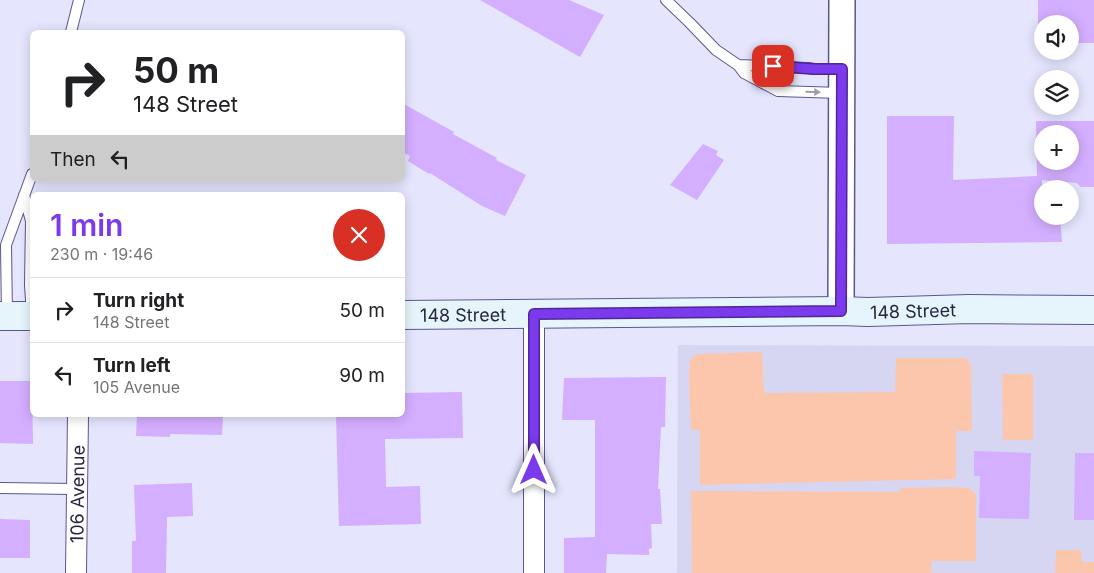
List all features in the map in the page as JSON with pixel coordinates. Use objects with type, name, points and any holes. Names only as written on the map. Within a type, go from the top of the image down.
[{"type":"main road","name":"148 Street","points":[[405,314],[868,312],[969,309],[1094,310]]},
{"type":"street","points":[[841,311],[842,0]]},
{"type":"street","points":[[534,314],[534,573]]},
{"type":"street","name":"106 Avenue","points":[[76,573],[78,417]]},
{"type":"lane","points":[[71,30],[78,0]]},
{"type":"lane","points":[[666,0],[716,50],[738,65],[744,72],[778,91],[842,81]]},
{"type":"lane","points":[[738,65],[808,68],[842,81]]},
{"type":"lane","points":[[18,316],[6,245],[30,179]]},
{"type":"lane","points":[[24,195],[30,218]]},
{"type":"lane","points":[[18,316],[30,285]]},
{"type":"lane","points":[[0,488],[76,489]]},
{"type":"shaded area","points":[[678,345],[1094,346],[1094,573],[677,573]]},
{"type":"shaded area","points":[[762,352],[764,393],[895,392],[896,358],[966,358],[971,365],[972,431],[956,431],[956,479],[700,485],[700,430],[691,430],[690,360],[697,354]]},
{"type":"shaded area","points":[[1002,374],[1033,374],[1033,440],[1003,440]]},
{"type":"shaded area","points":[[900,488],[970,488],[976,495],[976,561],[932,561],[931,573],[692,573],[691,491],[900,492]]},
{"type":"shaded area","points":[[1056,550],[1081,550],[1082,562],[1094,562],[1094,573],[1055,573]]},
{"type":"building","points":[[480,0],[569,0],[604,15],[580,57]]},
{"type":"building","points":[[1038,0],[1094,0],[1094,43],[1079,43],[1079,15],[1038,15]]},
{"type":"building","points":[[405,105],[497,158],[496,160],[526,175],[505,216],[482,206],[408,161],[410,156],[405,154]]},
{"type":"building","points":[[887,116],[954,116],[953,180],[1037,176],[1037,170],[1079,170],[1079,125],[1036,125],[1036,121],[1094,121],[1094,187],[1081,187],[1079,180],[1034,180],[1034,225],[1061,225],[1062,242],[887,244]]},
{"type":"building","points":[[703,144],[718,151],[716,155],[724,160],[697,200],[670,185]]},
{"type":"building","points":[[666,377],[665,427],[661,427],[658,489],[660,489],[662,524],[651,524],[652,548],[649,549],[649,555],[607,554],[606,573],[564,573],[564,538],[595,537],[595,420],[562,420],[564,378]]},
{"type":"building","points":[[0,381],[30,381],[30,417],[33,417],[33,444],[0,443]]},
{"type":"building","points":[[462,392],[463,438],[385,439],[386,487],[420,486],[421,524],[339,526],[336,417],[405,417],[405,393]]},
{"type":"building","points":[[137,417],[223,417],[222,435],[170,434],[170,437],[136,436]]},
{"type":"building","points":[[974,451],[1031,453],[1029,519],[979,518],[980,476],[974,476]]},
{"type":"building","points":[[1075,453],[1094,453],[1094,520],[1074,520]]},
{"type":"building","points":[[192,483],[193,516],[167,517],[166,573],[132,573],[132,541],[136,541],[134,485]]},
{"type":"building","points":[[0,519],[30,520],[30,558],[0,558]]},
{"type":"route","points":[[534,470],[534,314],[841,311],[842,69],[773,66]]}]
